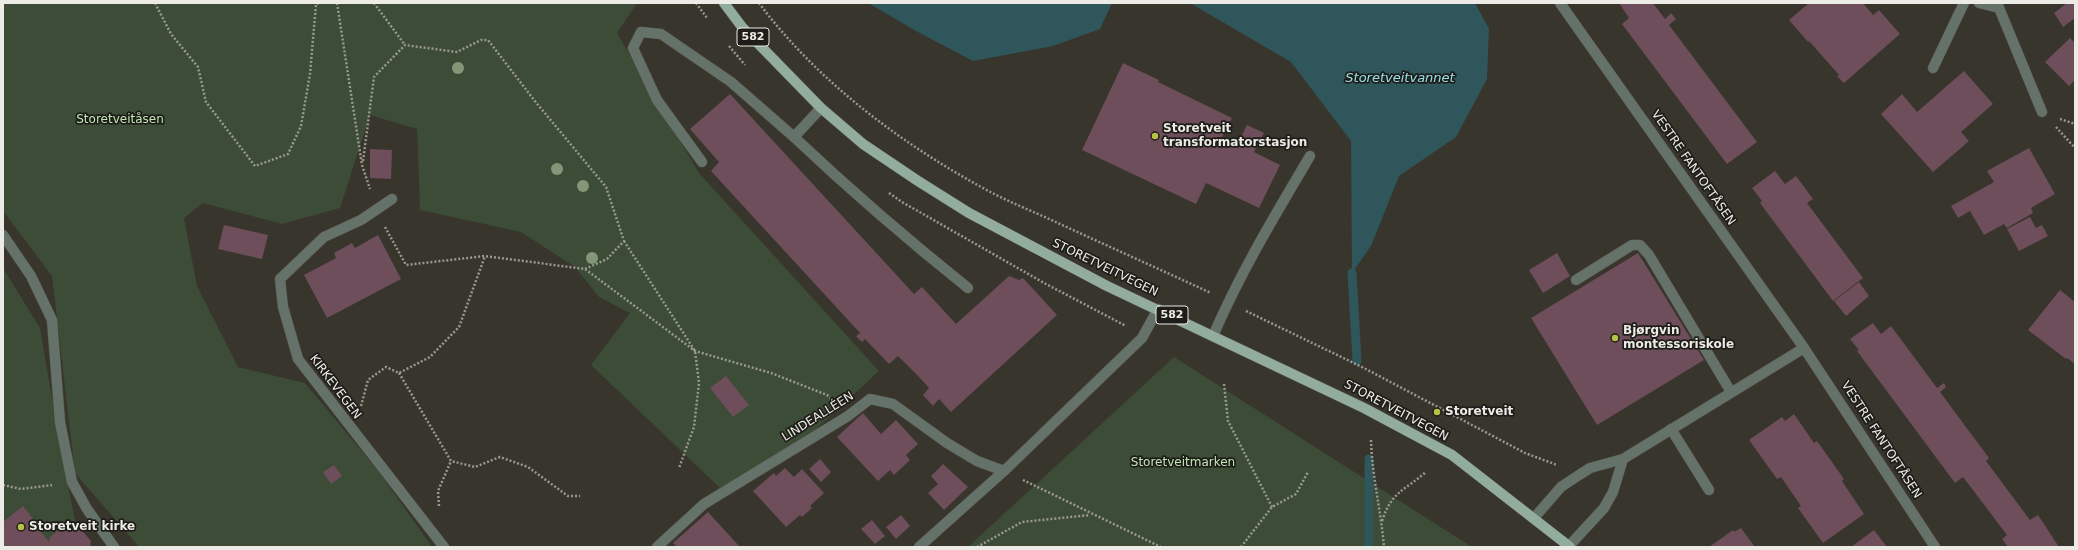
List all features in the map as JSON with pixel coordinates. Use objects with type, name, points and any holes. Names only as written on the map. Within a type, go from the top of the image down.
[{"type":"main road","name":"STORETVEITVEGEN","points":[[724,3],[742,26],[821,108],[863,144],[970,213],[1107,286],[1364,408],[1452,455],[1569,546]]},
{"type":"street","name":"VESTRE FANTOFTÅSEN","points":[[1560,3],[1804,348],[1935,547]]},
{"type":"street","points":[[1933,68],[1964,3]]},
{"type":"street","points":[[1979,3],[1998,6],[2042,112]]},
{"type":"street","points":[[702,162],[657,100],[633,48],[641,32],[661,34],[731,82],[897,231],[968,288]]},
{"type":"street","points":[[794,137],[821,108]]},
{"type":"street","points":[[1213,336],[1228,302],[1256,248],[1310,156]]},
{"type":"street","name":"KIRKEVEGEN","points":[[392,199],[362,220],[324,237],[280,279],[282,308],[298,359],[444,547]]},
{"type":"street","points":[[3,235],[30,276],[52,320],[60,422],[72,482],[87,509],[114,547]]},
{"type":"street","points":[[1576,280],[1632,245],[1640,245],[1649,255],[1731,392]]},
{"type":"street","points":[[919,547],[1004,471],[1142,338],[1158,309]]},
{"type":"street","points":[[1534,518],[1561,487],[1590,468],[1622,459],[1804,348]]},
{"type":"street","name":"LINDEALLÉEN","points":[[657,547],[704,504],[848,416],[870,400],[893,404],[947,443],[977,461],[1004,471]]},
{"type":"street","points":[[1671,429],[1709,490]]},
{"type":"street","points":[[1569,546],[1604,508],[1613,492],[1622,459]]},
{"type":"path","points":[[155,3],[171,34],[198,67],[206,102],[255,166],[288,154],[302,126],[310,74],[316,4],[318,3]]},
{"type":"path","points":[[337,3],[362,165],[376,210],[406,265],[486,256],[585,269],[695,351],[771,373],[806,386],[827,395],[836,405]]},
{"type":"path","points":[[374,3],[405,45]]},
{"type":"path","points":[[759,3],[810,61],[883,124],[935,160],[984,189],[1228,302],[1362,367],[1525,453],[1564,467]]},
{"type":"path","points":[[362,165],[374,77],[404,45],[457,52],[481,40],[488,40],[534,100],[606,187],[624,240],[695,351],[699,383],[694,427],[679,468]]},
{"type":"path","points":[[2042,112],[2075,148]]},
{"type":"path","points":[[585,269],[607,260],[624,240]]},
{"type":"path","points":[[399,373],[430,357],[459,327],[486,256]]},
{"type":"path","points":[[354,433],[368,380],[386,367],[399,373],[451,461],[475,467],[500,457],[528,467],[568,496],[580,496]]},
{"type":"path","points":[[1224,384],[1228,421],[1272,507]]},
{"type":"path","points":[[1371,440],[1372,468],[1382,521],[1384,547]]},
{"type":"path","points":[[439,507],[438,491],[451,461]]},
{"type":"path","points":[[1004,471],[1090,515],[1161,547]]},
{"type":"path","points":[[1241,547],[1272,507],[1296,494],[1308,472]]},
{"type":"path","points":[[1382,521],[1388,505],[1394,496],[1426,472]]},
{"type":"path","points":[[3,485],[21,489],[72,482]]},
{"type":"path","points":[[977,547],[1022,522],[1090,515]]},
{"type":"green space","name":"Storetveitåsen","points":[[3,3],[637,3],[617,33],[699,173],[879,371],[801,443],[720,488],[591,365],[630,313],[599,297],[575,267],[521,232],[420,210],[417,129],[370,115],[340,208],[282,224],[203,203],[184,218],[197,286],[238,367],[305,383],[379,472],[432,547],[139,547],[75,473],[52,276],[3,211]]},
{"type":"green space","points":[[3,268],[40,328],[62,456],[80,544],[76,547],[3,547]]},
{"type":"green space","name":"Storetveitmarken","points":[[1174,357],[1472,547],[968,547]]},
{"type":"water","points":[[868,3],[1112,3],[1100,29],[1053,46],[973,61],[916,31]]},
{"type":"water","name":"Storetveitvannet","points":[[1190,3],[1475,3],[1489,29],[1487,79],[1456,137],[1399,176],[1371,246],[1352,273],[1351,141],[1291,62]]},
{"type":"building","points":[[1619,3],[1653,3],[1665,19],[1671,13],[1676,19],[1669,25],[1757,142],[1727,164],[1622,24],[1629,18]]},
{"type":"building","points":[[1809,3],[1863,3],[1873,15],[1879,10],[1900,34],[1844,83],[1837,76],[1839,75],[1789,20]]},
{"type":"building","points":[[2067,3],[2075,3],[2075,18],[2063,27],[2054,13]]},
{"type":"building","points":[[2070,38],[2075,43],[2075,80],[2069,86],[2045,62]]},
{"type":"building","name":"Storetveit transformatorstasjon","points":[[1123,63],[1232,118],[1221,139],[1236,147],[1247,125],[1264,133],[1254,152],[1280,165],[1259,208],[1206,183],[1196,204],[1082,150]]},
{"type":"building","points":[[1964,71],[1993,104],[1961,132],[1969,141],[1933,172],[1881,114],[1902,94],[1917,112]]},
{"type":"building","points":[[730,94],[914,294],[922,287],[956,324],[1009,276],[1019,280],[1023,278],[1057,315],[951,412],[939,399],[933,406],[923,395],[929,388],[919,377],[898,356],[889,364],[865,339],[862,342],[856,336],[860,333],[711,171],[719,162],[690,129]]},
{"type":"building","points":[[2029,148],[2055,194],[2031,208],[2033,213],[2007,228],[2004,224],[1984,235],[1970,211],[1958,218],[1951,206],[1994,182],[1987,171]]},
{"type":"building","points":[[370,149],[392,150],[391,179],[370,178]]},
{"type":"building","points":[[1775,171],[1785,184],[1796,176],[1813,199],[1807,203],[1863,278],[1833,301],[1760,203],[1762,201],[1752,188]]},
{"type":"building","points":[[2030,217],[2036,228],[2042,225],[2048,236],[2019,251],[2007,229]]},
{"type":"building","points":[[224,225],[268,235],[262,259],[218,249]]},
{"type":"building","points":[[378,235],[401,279],[327,318],[304,275],[336,258],[334,253],[352,243],[355,248]]},
{"type":"building","points":[[1557,253],[1570,276],[1543,293],[1529,270]]},
{"type":"building","points":[[1638,253],[1704,360],[1597,425],[1531,318]]},
{"type":"building","points":[[1859,282],[1869,296],[1846,316],[1834,301]]},
{"type":"building","points":[[2060,290],[2075,302],[2075,364],[2067,358],[2066,359],[2028,330]]},
{"type":"building","points":[[1873,323],[1881,334],[1891,326],[1937,388],[1944,383],[1946,387],[1940,392],[1989,458],[1986,461],[2030,520],[2038,515],[2059,547],[2008,547],[2002,539],[2007,535],[1963,477],[1955,483],[1857,351],[1859,350],[1850,339]]},
{"type":"building","points":[[726,376],[749,405],[733,417],[710,388]]},
{"type":"building","points":[[863,413],[881,434],[896,420],[918,444],[906,455],[910,460],[894,475],[890,470],[878,481],[837,437]]},
{"type":"building","points":[[1794,414],[1814,443],[1817,441],[1844,479],[1842,481],[1864,514],[1823,543],[1798,508],[1801,506],[1781,477],[1777,479],[1749,440],[1782,417],[1785,421]]},
{"type":"building","points":[[820,459],[831,472],[821,482],[809,469]]},
{"type":"building","points":[[943,464],[968,487],[944,510],[928,493],[938,484],[931,476]]},
{"type":"building","points":[[334,465],[342,476],[331,484],[323,472]]},
{"type":"building","points":[[785,468],[794,477],[802,469],[824,493],[810,506],[812,508],[802,517],[800,515],[786,527],[753,491],[774,473],[776,476]]},
{"type":"building","name":"Storetveit kirke","points":[[23,506],[42,530],[40,531],[49,542],[50,537],[63,526],[80,528],[91,541],[90,547],[4,547],[3,522]]},
{"type":"building","points":[[708,512],[740,547],[677,547],[673,543]]},
{"type":"building","points":[[901,515],[910,526],[896,539],[886,527]]},
{"type":"building","points":[[872,520],[885,536],[875,544],[861,529]]},
{"type":"building","points":[[1741,528],[1755,547],[1709,547],[1733,530],[1734,532]]},
{"type":"building","points":[[1874,530],[1887,547],[1851,547]]},
{"type":"waterway","points":[[1352,273],[1357,361]]},
{"type":"waterway","points":[[1369,459],[1369,547]]},
{"type":"place","name":"Storetveit transformatorstasjon","points":[[1155,136]]},
{"type":"place","name":"Bjørgvin montessoriskole","points":[[1615,338]]},
{"type":"place","name":"Storetveit","points":[[1437,412]]},
{"type":"place","name":"Storetveit kirke","points":[[21,527]]}]
